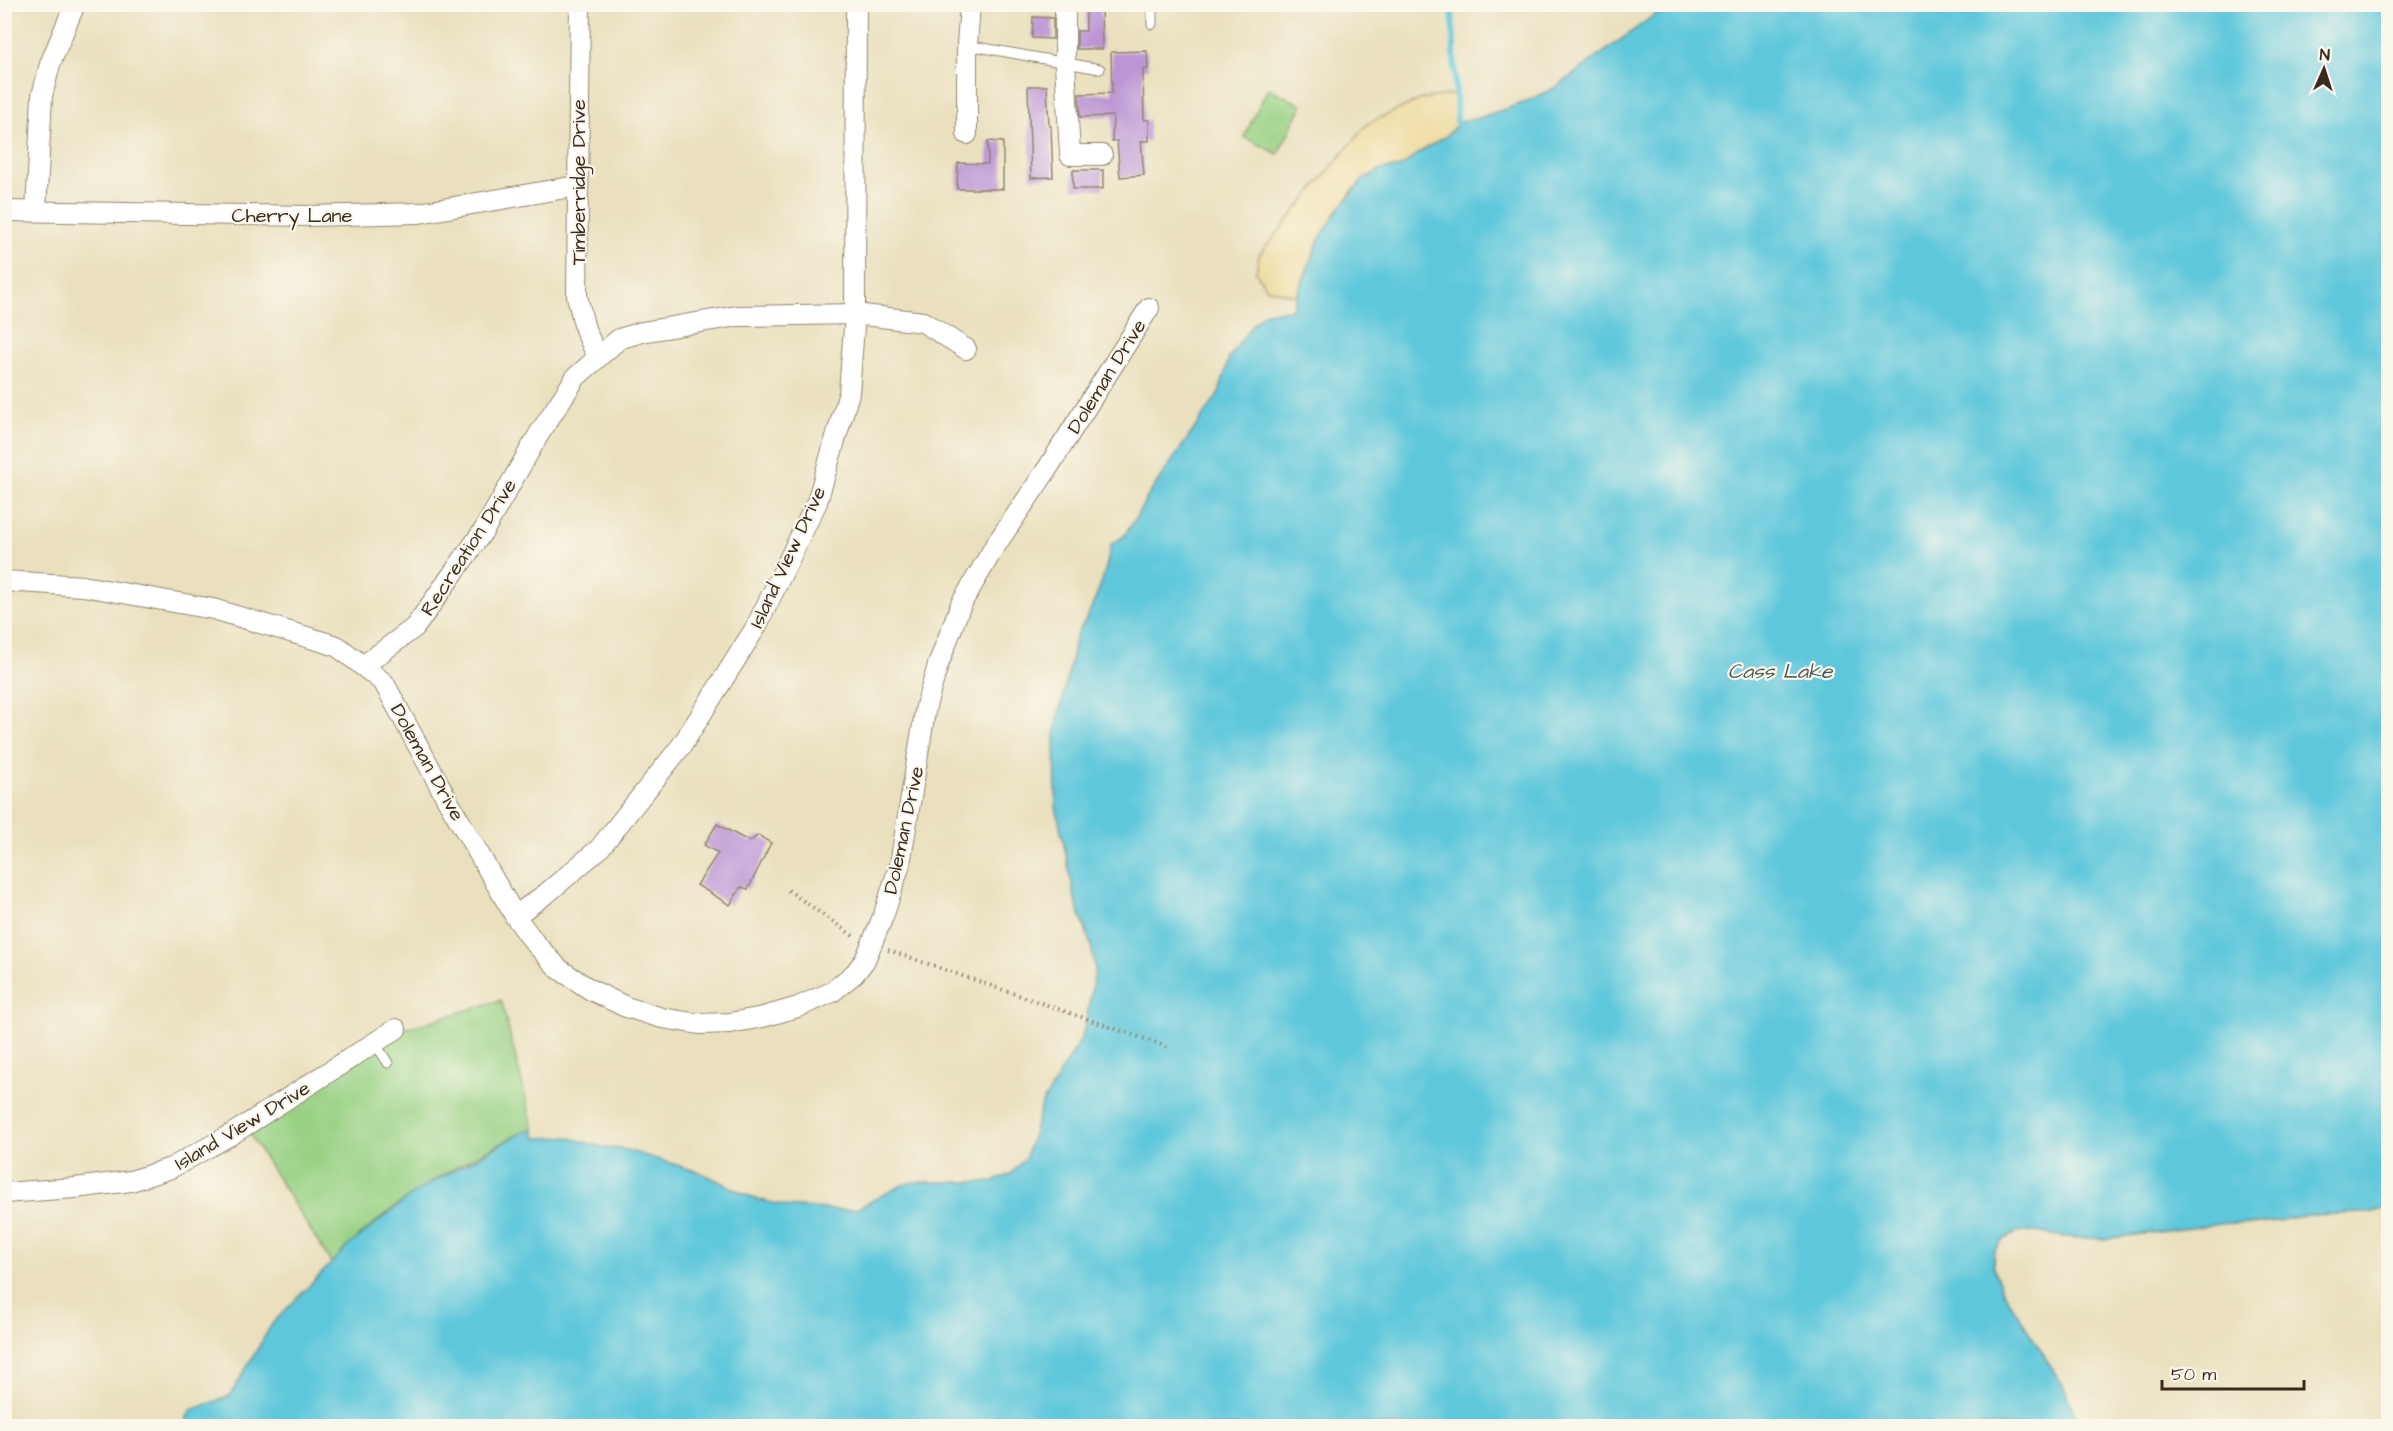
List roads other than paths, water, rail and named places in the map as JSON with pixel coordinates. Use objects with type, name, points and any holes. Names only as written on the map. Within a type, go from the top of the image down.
[{"type":"street","points":[[36,211],[42,96],[50,64],[75,4]]},
{"type":"street","name":"Timberridge Drive","points":[[580,4],[577,296],[585,329],[597,356]]},
{"type":"street","name":"Island View Drive","points":[[515,916],[547,893],[599,849],[682,745],[756,627],[817,502],[849,393],[855,314],[856,4]]},
{"type":"street","points":[[967,134],[967,45],[970,4]]},
{"type":"street","points":[[1065,4],[1065,63],[1070,155],[1102,155]]},
{"type":"street","name":"Cherry Lane","points":[[4,211],[310,216],[419,213],[577,186]]},
{"type":"street","name":"Doleman Drive","points":[[363,666],[384,683],[448,801],[515,916],[534,942],[559,969],[591,990],[635,1010],[662,1018],[699,1024],[730,1023],[764,1017],[824,996],[855,973],[873,946],[900,864],[926,706],[961,604],[995,546],[1044,474],[1149,308]]},
{"type":"street","name":"Recreation Drive","points":[[363,666],[415,627],[484,530],[539,434],[576,377],[597,356],[619,339],[642,332],[737,316],[855,314],[923,322],[966,349]]},
{"type":"street","points":[[4,581],[83,586],[213,609],[337,646],[363,666]]},
{"type":"street","name":"Island View Drive","points":[[4,1193],[131,1181],[171,1168],[232,1134],[396,1029]]},
{"type":"lane","points":[[1152,4],[1152,24]]},
{"type":"lane","points":[[967,45],[1100,69]]},
{"type":"lane","points":[[375,1042],[388,1064]]},
{"type":"water","name":"Cass Lake","points":[[1668,5],[2388,5],[2388,1208],[2369,1213],[2307,1215],[2261,1224],[2229,1223],[2104,1239],[2063,1237],[2031,1231],[2017,1233],[2003,1240],[1994,1251],[1993,1266],[2001,1288],[2064,1387],[2079,1426],[189,1426],[186,1419],[191,1410],[230,1396],[272,1324],[348,1246],[415,1192],[525,1131],[534,1130],[536,1138],[567,1137],[602,1147],[623,1149],[700,1172],[753,1198],[785,1206],[856,1209],[902,1185],[914,1182],[991,1182],[1011,1174],[1026,1157],[1042,1104],[1081,1039],[1095,970],[1091,945],[1076,903],[1056,807],[1055,732],[1074,641],[1099,590],[1111,544],[1123,537],[1148,496],[1219,393],[1229,358],[1251,326],[1265,312],[1290,310],[1293,306],[1319,240],[1337,211],[1363,180],[1380,170],[1401,167],[1445,137],[1463,120],[1475,119],[1523,103],[1556,87]]},
{"type":"waterway","points":[[1452,4],[1457,124]]}]
